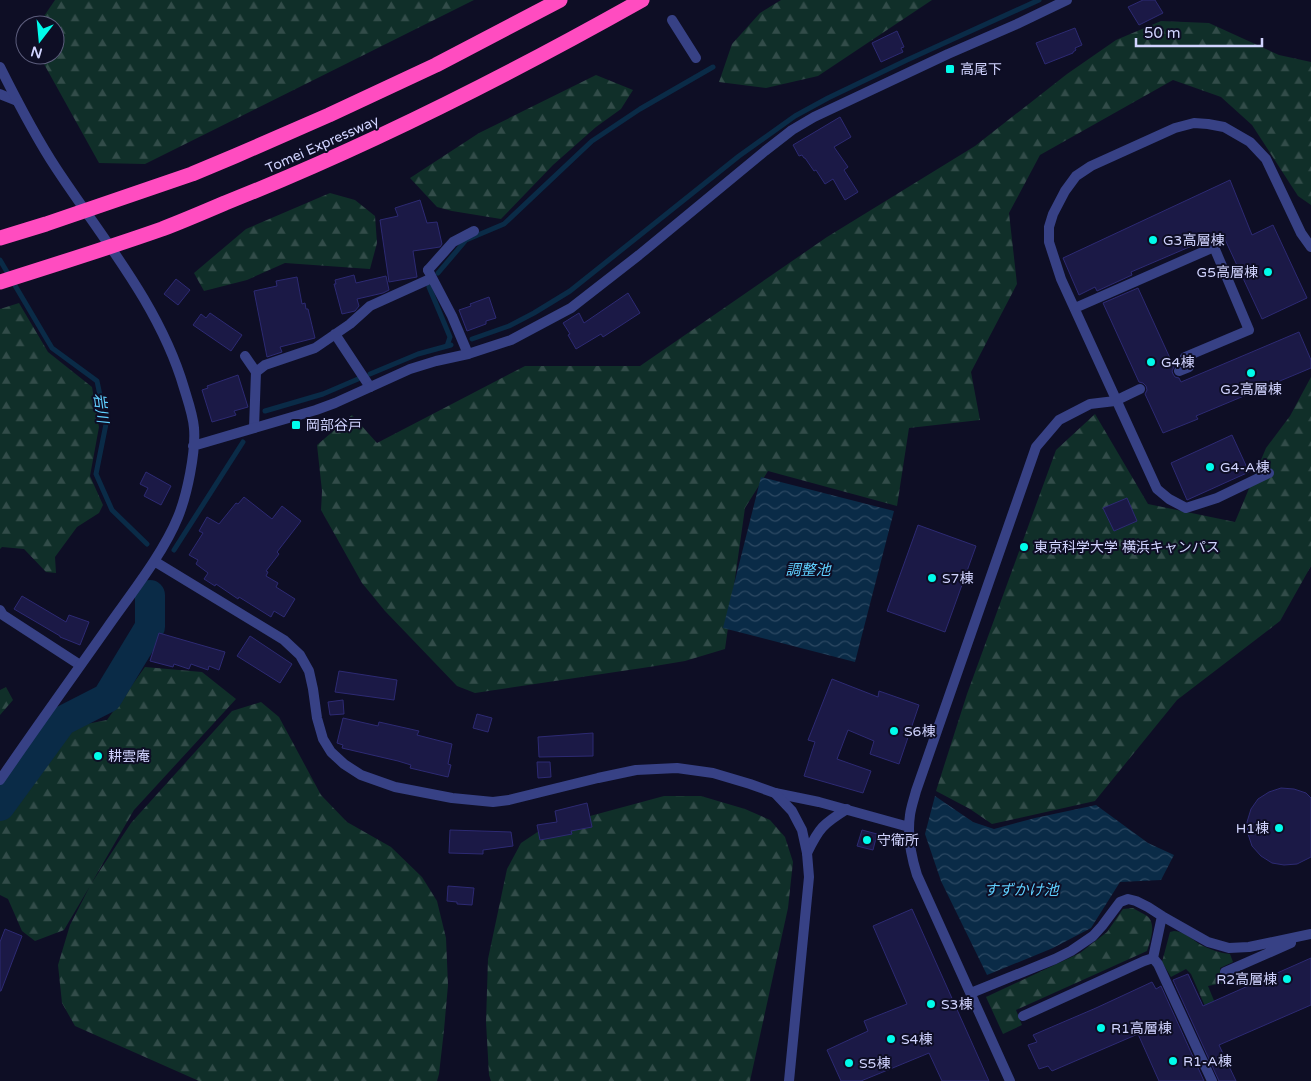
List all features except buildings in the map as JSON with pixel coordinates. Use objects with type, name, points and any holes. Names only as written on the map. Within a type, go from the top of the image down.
[{"type":"highway","name":"Tomei Expressway","points":[[0,238],[192,174],[235,156],[436,65],[560,0]]},
{"type":"highway","name":"Tomei Expressway","points":[[0,282],[161,229],[251,193],[363,144],[460,98],[573,39],[642,0]]},
{"type":"street","points":[[194,446],[316,410],[410,369],[468,354],[511,340],[570,308],[792,130],[948,54],[1067,0]]},
{"type":"street","points":[[672,20],[696,58]]},
{"type":"street","points":[[0,67],[17,101],[55,166],[129,275],[168,343],[188,400],[194,428],[194,446],[187,487],[178,517],[154,561],[0,780]]},
{"type":"street","points":[[0,94],[17,101]]},
{"type":"street","points":[[1269,473],[1217,498],[1186,508],[1169,499],[1157,489],[1061,279],[1049,242],[1049,227],[1053,214],[1065,191],[1076,176],[1092,166],[1175,128],[1194,123],[1208,124],[1224,127],[1250,142],[1266,159],[1301,233],[1311,247]]},
{"type":"street","points":[[256,372],[264,365],[314,348],[350,324],[370,306],[430,274],[453,242],[474,231]]},
{"type":"street","points":[[1075,308],[1214,247],[1249,330],[1185,357],[1189,367],[1178,371]]},
{"type":"street","points":[[430,274],[452,316],[468,354]]},
{"type":"street","points":[[335,334],[370,387]]},
{"type":"street","points":[[245,356],[256,372],[254,428]]},
{"type":"street","points":[[1010,1081],[917,875],[912,857],[909,827],[910,814],[916,791],[1036,447],[1059,420],[1090,404],[1116,400],[1140,389]]},
{"type":"street","points":[[154,561],[284,640],[300,655],[309,671],[317,718],[323,739],[331,752],[344,764],[361,775],[395,787],[452,798],[493,802],[509,800],[636,770],[677,768],[713,773],[775,793],[847,809],[909,827]]},
{"type":"street","points":[[0,610],[10,620],[80,665]]},
{"type":"street","points":[[775,793],[792,811],[802,830],[808,853],[807,904],[789,1081]]},
{"type":"street","points":[[808,853],[822,826],[847,809]]},
{"type":"street","points":[[971,993],[1056,959],[1071,951],[1102,926],[1120,902],[1128,899],[1148,907],[1208,942],[1229,948],[1249,947],[1309,935]]},
{"type":"street","points":[[1153,958],[1162,916]]},
{"type":"street","points":[[1225,972],[1309,935]]},
{"type":"street","points":[[1023,1016],[1153,958]]},
{"type":"street","points":[[1153,958],[1158,964],[1212,1081]]},
{"type":"green space","points":[[55,0],[474,0],[145,164],[99,163],[45,65],[65,65],[65,15],[45,15]]},
{"type":"green space","points":[[781,0],[932,0],[818,76],[766,88],[719,82],[732,44],[760,13]]},
{"type":"green space","points":[[1161,21],[1209,23],[1279,55],[1311,62],[1311,205],[1298,196],[1252,125],[1221,97],[1173,80],[1040,155],[1009,213],[1017,284],[971,372],[980,420],[909,428],[897,506],[768,471],[745,508],[725,649],[685,661],[475,693],[457,686],[385,611],[362,583],[321,510],[322,491],[317,445],[352,415],[377,443],[525,366],[640,366],[827,237],[975,146],[1067,74],[1116,40]]},
{"type":"green space","points":[[596,75],[633,90],[621,109],[596,127],[553,165],[501,219],[437,207],[410,178],[479,133]]},
{"type":"green space","points":[[330,193],[355,200],[375,216],[377,243],[370,269],[285,263],[247,280],[204,291],[194,273],[246,229]]},
{"type":"green space","points":[[19,303],[48,352],[92,387],[99,427],[90,476],[103,505],[99,513],[77,527],[55,557],[56,573],[46,572],[24,549],[2,547],[0,549],[0,309]]},
{"type":"green space","points":[[1311,377],[1311,566],[1280,621],[1177,700],[1095,801],[992,824],[970,809],[936,791],[967,694],[1056,450],[1095,414],[1148,504],[1235,522],[1266,448],[1290,416]]},
{"type":"green space","points":[[145,667],[202,672],[236,699],[134,810],[91,884],[131,823],[232,711],[261,702],[279,717],[321,795],[347,822],[391,847],[422,877],[437,901],[446,938],[448,985],[437,1081],[199,1081],[75,1026],[62,1003],[58,965],[70,925],[90,886],[64,930],[35,941],[22,931],[8,899],[0,895],[0,815],[71,727],[107,720]]},
{"type":"green space","points":[[6,687],[13,700],[0,715],[0,690]]},
{"type":"green space","points":[[664,796],[701,796],[745,809],[770,820],[785,837],[793,862],[788,908],[750,1081],[491,1081],[486,1022],[488,959],[507,869],[521,843],[542,829]]},
{"type":"green space","points":[[1133,908],[1147,916],[1152,923],[1152,933],[1147,951],[1016,1010],[1022,1025],[1003,1034],[986,997],[1080,953],[1107,932],[1123,909]]},
{"type":"green space","points":[[1174,931],[1185,934],[1210,949],[1230,954],[1233,962],[1220,968],[1222,975],[1226,977],[1236,974],[1237,978],[1225,984],[1208,986],[1229,1037],[1218,1036],[1191,974],[1186,969],[1171,977],[1162,962],[1170,932]]},
{"type":"water","name":"調整池","points":[[761,477],[894,511],[855,662],[723,628]]},
{"type":"water","name":"すずかけ池","points":[[935,796],[973,822],[994,829],[1096,805],[1148,843],[1174,855],[1161,880],[1120,882],[1091,928],[1053,948],[987,975],[941,881],[925,834]]},
{"type":"waterway","points":[[472,339],[509,326],[570,291],[739,156],[795,116],[907,60],[1039,0]]},
{"type":"waterway","points":[[438,273],[466,240],[504,224],[592,141],[640,109],[713,67]]},
{"type":"waterway","name":"岩川","points":[[0,260],[52,348],[97,381],[106,424],[96,474],[112,510],[147,544]]},
{"type":"waterway","points":[[429,287],[450,337],[447,346]]},
{"type":"waterway","points":[[370,374],[418,354],[451,345]]},
{"type":"waterway","points":[[265,411],[323,394],[358,379]]},
{"type":"waterway","points":[[174,550],[243,442]]},
{"type":"waterway","name":"岩川","points":[[0,806],[62,721],[107,698],[150,627],[150,595]]},
{"type":"place","name":"高尾下","points":[[950,69]]},
{"type":"place","name":"G3高層棟","points":[[1153,240]]},
{"type":"place","name":"G5高層棟","points":[[1268,272]]},
{"type":"place","name":"G4棟","points":[[1151,362]]},
{"type":"place","name":"G2高層棟","points":[[1251,373]]},
{"type":"place","name":"岡部谷戸","points":[[296,425]]},
{"type":"place","name":"G4-A棟","points":[[1210,467]]},
{"type":"place","name":"東京科学大学 横浜キャンパス","points":[[1024,547]]},
{"type":"place","name":"S7棟","points":[[932,578]]},
{"type":"place","name":"S6棟","points":[[894,731]]},
{"type":"place","name":"耕雲庵","points":[[98,756]]},
{"type":"place","name":"H1棟","points":[[1279,828]]},
{"type":"place","name":"守衛所","points":[[867,840]]},
{"type":"place","name":"R2高層棟","points":[[1287,979]]},
{"type":"place","name":"S3棟","points":[[931,1004]]},
{"type":"place","name":"R1高層棟","points":[[1101,1028]]},
{"type":"place","name":"S4棟","points":[[891,1039]]},
{"type":"place","name":"R1-A棟","points":[[1173,1061]]},
{"type":"place","name":"S5棟","points":[[849,1063]]}]
